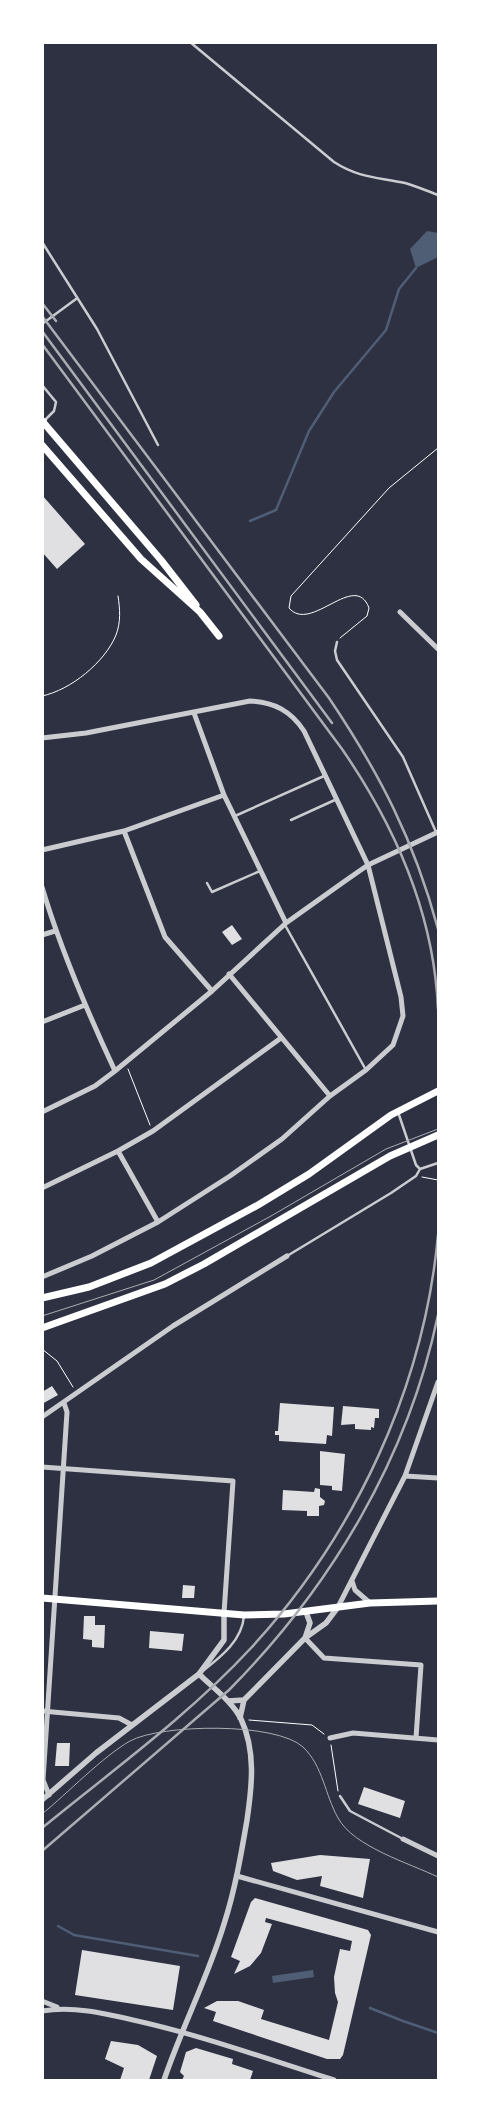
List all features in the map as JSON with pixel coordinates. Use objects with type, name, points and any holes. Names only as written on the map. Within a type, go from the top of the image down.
[{"type":"main road","points":[[43,422],[161,560],[194,601],[200,612]]},
{"type":"main road","points":[[42,445],[141,559],[200,612],[219,636]]},
{"type":"main road","points":[[42,1298],[89,1287],[151,1263],[258,1205],[309,1174],[397,1111],[438,1091]]},
{"type":"main road","points":[[42,1328],[165,1284],[204,1264],[390,1156],[438,1135]]},
{"type":"main road","points":[[42,1598],[244,1615],[306,1612],[370,1603],[438,1601]]},
{"type":"street","points":[[400,612],[438,649]]},
{"type":"street","points":[[42,738],[86,733],[250,701],[275,705],[300,724],[338,798],[368,865],[396,970],[403,1016],[393,1046],[366,1070],[330,1096],[282,1139],[158,1222],[92,1256],[42,1277]]},
{"type":"street","points":[[194,713],[224,795],[285,924]]},
{"type":"street","points":[[42,850],[124,831],[224,795]]},
{"type":"street","points":[[124,831],[165,936],[212,991]]},
{"type":"street","points":[[42,1112],[95,1086],[115,1071],[212,991],[285,924],[368,865],[438,833]]},
{"type":"street","points":[[42,887],[55,931],[85,1005],[115,1071]]},
{"type":"street","points":[[42,935],[55,931]]},
{"type":"street","points":[[229,974],[330,1096]]},
{"type":"street","points":[[42,1022],[85,1005]]},
{"type":"street","points":[[42,1188],[118,1152],[153,1131],[281,1038]]},
{"type":"street","points":[[118,1152],[158,1222]]},
{"type":"street","points":[[42,1417],[173,1326],[287,1256]]},
{"type":"street","points":[[240,1718],[244,1700],[305,1638],[326,1623],[338,1607],[405,1476],[438,1382]]},
{"type":"street","points":[[49,1795],[43,1780],[45,1712],[56,1599],[67,1412],[64,1403]]},
{"type":"street","points":[[42,1467],[233,1481],[224,1640],[219,1650],[199,1674],[153,1712],[132,1725],[42,1800]]},
{"type":"street","points":[[405,1476],[438,1478]]},
{"type":"street","points":[[352,1580],[362,1597],[370,1603]]},
{"type":"street","points":[[305,1638],[310,1623],[306,1612]]},
{"type":"street","points":[[305,1638],[324,1658],[421,1665],[416,1738]]},
{"type":"street","points":[[164,2080],[224,1924],[237,1876],[252,1780],[251,1760],[240,1718],[228,1701],[199,1674]]},
{"type":"street","points":[[228,1701],[244,1700]]},
{"type":"street","points":[[45,1712],[119,1718],[132,1725]]},
{"type":"street","points":[[330,1738],[353,1733],[438,1740]]},
{"type":"street","points":[[403,1839],[438,1856]]},
{"type":"street","points":[[237,1876],[438,1932]]},
{"type":"street","points":[[42,2002],[57,2008]]},
{"type":"street","points":[[42,2010],[57,2008],[100,2012],[181,2032],[334,2080]]},
{"type":"lane","points":[[190,42],[334,162],[349,172],[379,180],[404,183],[438,195]]},
{"type":"lane","points":[[42,242],[75,300],[97,329],[158,444]]},
{"type":"lane","points":[[42,324],[75,300]]},
{"type":"lane","points":[[42,385],[56,403],[54,411],[43,422]]},
{"type":"lane","points":[[337,642],[335,651],[337,660],[403,757],[438,833]]},
{"type":"lane","points":[[234,816],[325,775]]},
{"type":"lane","points":[[291,820],[338,798]]},
{"type":"lane","points":[[207,882],[212,892],[260,871]]},
{"type":"lane","points":[[285,924],[366,1070]]},
{"type":"lane","points":[[397,1111],[416,1165],[420,1169]]},
{"type":"lane","points":[[287,1256],[416,1176],[420,1169],[438,1163]]},
{"type":"lane","points":[[199,1674],[224,1654],[237,1638],[244,1623],[244,1615]]},
{"type":"lane","points":[[340,1796],[350,1811],[403,1839]]},
{"type":"path","points":[[337,642],[347,631],[367,616],[369,608],[361,596],[350,596],[318,610],[296,614],[288,605],[290,596],[388,488],[438,448]]},
{"type":"path","points":[[42,696],[57,691],[79,677],[104,654],[116,634],[119,619],[118,596]]},
{"type":"path","points":[[124,1063],[130,1072],[153,1131]]},
{"type":"path","points":[[416,1176],[438,1180]]},
{"type":"path","points":[[42,1349],[57,1361],[77,1394]]},
{"type":"path","points":[[240,1718],[312,1725],[330,1738],[336,1786],[340,1796]]},
{"type":"water","points":[[427,231],[438,233],[438,257],[416,268],[410,249]]},
{"type":"water","points":[[313,1970],[314,1977],[273,1983],[272,1976]]},
{"type":"building","points":[[42,495],[85,544],[57,569],[42,552]]},
{"type":"building","points":[[232,925],[242,939],[232,945],[222,932]]},
{"type":"building","points":[[52,1386],[58,1395],[42,1404],[42,1392]]},
{"type":"building","points":[[280,1403],[334,1407],[332,1436],[327,1435],[326,1444],[279,1441],[279,1435],[275,1435],[275,1431],[278,1431]]},
{"type":"building","points":[[343,1406],[379,1409],[379,1418],[375,1418],[374,1428],[371,1427],[371,1430],[355,1429],[355,1424],[341,1425]]},
{"type":"building","points":[[320,1451],[345,1454],[342,1491],[332,1490],[332,1486],[320,1485]]},
{"type":"building","points":[[315,1488],[320,1489],[320,1497],[325,1501],[324,1505],[319,1506],[319,1516],[307,1516],[307,1511],[282,1510],[283,1490],[314,1492]]},
{"type":"building","points":[[183,1585],[195,1586],[194,1598],[182,1598]]},
{"type":"building","points":[[84,1616],[95,1616],[95,1625],[105,1625],[104,1648],[92,1647],[92,1640],[83,1639]]},
{"type":"building","points":[[150,1631],[184,1634],[182,1651],[149,1648]]},
{"type":"building","points":[[57,1743],[70,1743],[69,1766],[55,1766]]},
{"type":"building","points":[[364,1787],[405,1801],[400,1818],[358,1804]]},
{"type":"building","points":[[320,1855],[370,1859],[363,1898],[320,1886],[322,1876],[297,1880],[273,1871],[271,1863]]},
{"type":"building","points":[[255,1898],[368,1930],[371,1935],[343,2055],[340,2059],[327,2059],[213,2021],[216,2012],[204,2008],[217,2001],[238,2001],[264,2010],[261,2019],[329,2040],[338,2002],[335,1993],[334,1977],[340,1949],[350,1951],[352,1941],[266,1918],[265,1922],[272,1924],[261,1953],[250,1966],[234,1974],[240,1961],[231,1957],[251,1902]]},
{"type":"building","points":[[82,1950],[180,1966],[173,2010],[75,1995]]},
{"type":"building","points":[[111,2041],[138,2045],[157,2056],[149,2080],[120,2080],[124,2068],[105,2059]]},
{"type":"building","points":[[196,2048],[233,2059],[232,2064],[253,2071],[250,2080],[182,2080],[184,2076],[180,2072],[186,2052]]},
{"type":"waterway","points":[[250,521],[276,510],[309,431],[334,392],[386,330],[399,289],[416,268]]},
{"type":"waterway","points":[[58,1926],[74,1935],[198,1956]]},
{"type":"waterway","points":[[370,2008],[438,2033]]},
{"type":"tram line","points":[[42,1316],[154,1280],[271,1216],[386,1149],[438,1129]]},
{"type":"tram line","points":[[42,1814],[108,1756],[130,1741],[145,1735],[166,1731],[218,1728],[269,1733],[289,1739],[303,1747],[310,1755],[338,1818],[356,1837],[383,1853],[438,1877]]},
{"type":"railway","points":[[42,303],[56,321]]},
{"type":"railway","points":[[42,316],[329,698],[380,781],[394,809],[418,866],[438,929]]},
{"type":"railway","points":[[42,331],[332,723]]},
{"type":"railway","points":[[42,344],[342,749],[361,778],[395,840],[420,905],[429,939],[438,1009]]},
{"type":"railway","points":[[42,1828],[150,1741],[227,1673],[288,1604],[322,1557],[352,1508],[378,1456],[400,1403],[418,1348],[430,1292],[438,1235]]},
{"type":"railway","points":[[42,1851],[229,1690],[266,1650],[300,1608],[332,1564],[361,1518],[386,1469],[407,1419],[425,1368],[438,1315]]}]
